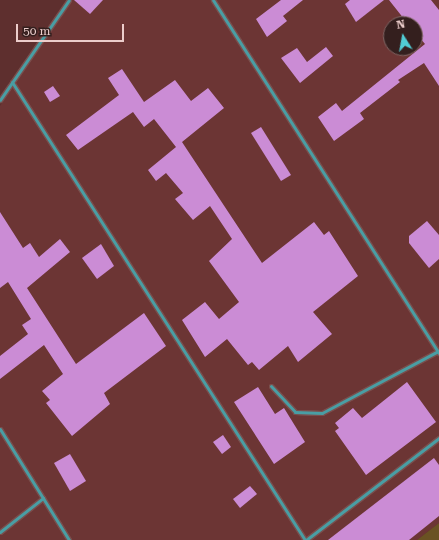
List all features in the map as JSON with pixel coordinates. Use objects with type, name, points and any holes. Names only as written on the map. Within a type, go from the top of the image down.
[{"type":"lane","points":[[0,100],[69,0]]},
{"type":"lane","points":[[213,0],[438,352],[322,413],[295,412],[271,386]]},
{"type":"lane","points":[[12,82],[305,540],[439,438]]},
{"type":"lane","points":[[0,429],[69,540]]},
{"type":"lane","points":[[0,532],[43,498]]},
{"type":"shaded area","points":[[71,0],[439,0],[439,523],[417,540],[0,540],[0,106]]},
{"type":"shaded area","points":[[439,523],[439,540],[417,540]]},
{"type":"building","points":[[74,0],[103,0],[90,14]]},
{"type":"building","points":[[281,0],[303,0],[283,16],[287,21],[267,37],[256,19]]},
{"type":"building","points":[[350,0],[384,0],[356,22],[345,4]]},
{"type":"building","points":[[389,0],[431,0],[439,10],[439,86],[424,63],[398,80],[400,82],[360,113],[364,119],[334,141],[318,117],[336,103],[342,111],[410,56],[423,56],[423,46],[425,44],[423,42],[423,16],[402,16]]},
{"type":"building","points":[[326,47],[333,56],[300,83],[281,58],[297,48],[307,62]]},
{"type":"building","points":[[122,69],[144,102],[175,80],[191,101],[208,88],[224,108],[182,142],[262,263],[314,222],[324,235],[329,231],[358,276],[313,312],[332,334],[298,362],[288,346],[259,370],[252,362],[248,365],[227,339],[205,357],[182,320],[205,302],[219,319],[239,302],[209,261],[232,239],[210,206],[193,220],[175,199],[183,193],[166,173],[156,181],[148,170],[176,147],[154,119],[144,127],[133,112],[78,150],[66,135],[119,95],[108,78]]},
{"type":"building","points":[[53,86],[60,96],[50,102],[44,92]]},
{"type":"building","points":[[261,127],[291,175],[281,181],[251,133]]},
{"type":"building","points":[[0,212],[23,248],[30,243],[39,257],[60,239],[70,252],[27,288],[76,364],[144,313],[166,346],[104,393],[110,404],[72,436],[46,403],[50,400],[42,391],[63,374],[44,345],[0,379],[0,356],[28,334],[22,325],[31,319],[8,282],[0,288]]},
{"type":"building","points":[[427,221],[439,235],[439,259],[429,268],[409,243],[409,236]]},
{"type":"building","points":[[101,244],[114,266],[97,279],[82,258]]},
{"type":"building","points":[[407,382],[436,422],[366,475],[335,431],[339,428],[335,423],[353,408],[362,418]]},
{"type":"building","points":[[258,387],[275,414],[284,408],[305,442],[274,464],[234,402]]},
{"type":"building","points":[[223,435],[231,447],[222,454],[213,442]]},
{"type":"building","points":[[70,454],[86,481],[70,491],[54,463]]},
{"type":"building","points":[[434,458],[439,465],[439,516],[409,540],[328,540]]},
{"type":"building","points":[[250,486],[257,494],[240,508],[233,499]]}]
